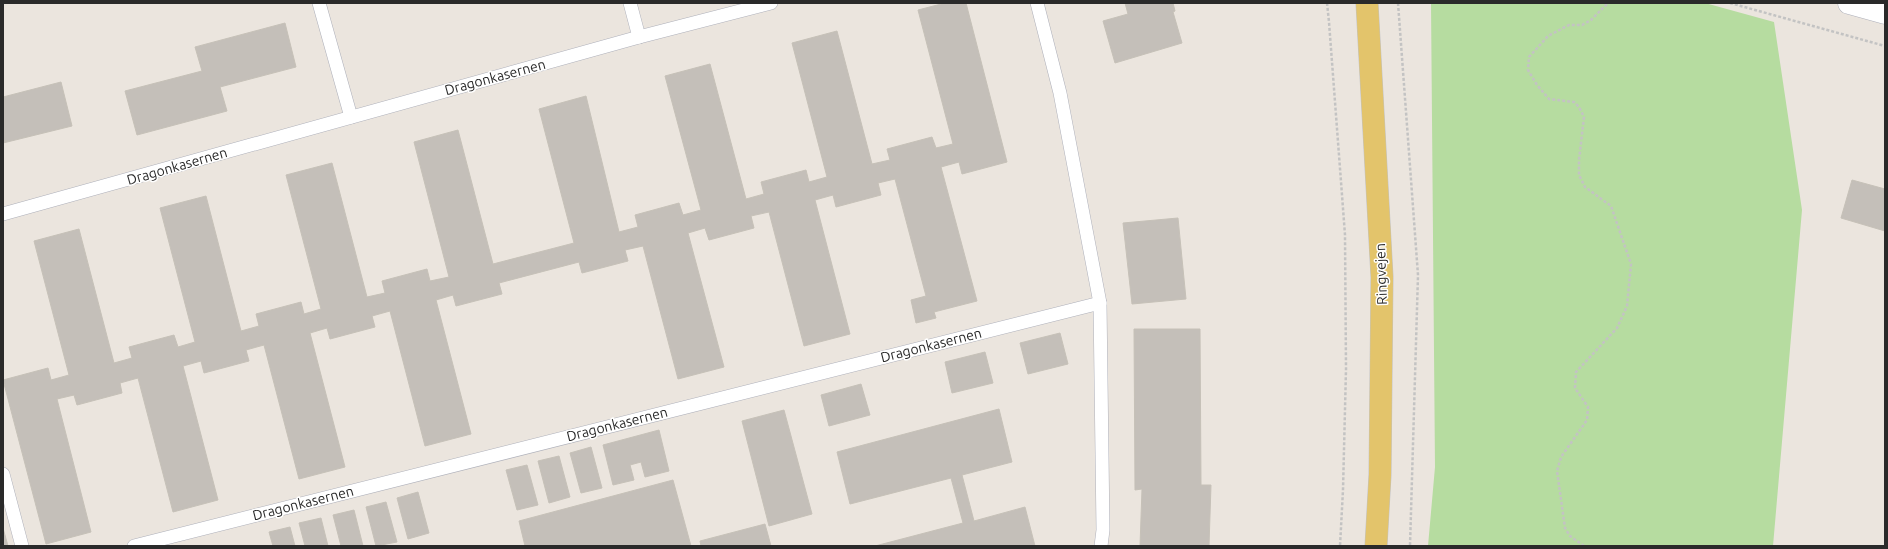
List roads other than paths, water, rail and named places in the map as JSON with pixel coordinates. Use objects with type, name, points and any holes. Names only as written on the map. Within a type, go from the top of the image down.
[{"type":"main road","name":"Ringvejen","points":[[1367,3],[1382,277],[1380,474],[1376,546]]},
{"type":"street","points":[[1849,3],[1885,13]]},
{"type":"lane","points":[[319,3],[351,117]]},
{"type":"lane","points":[[630,3],[639,37]]},
{"type":"lane","name":"Dragonkasernen","points":[[3,214],[639,37],[771,3]]},
{"type":"lane","points":[[1036,3],[1060,93],[1100,302],[1103,530],[1101,546]]},
{"type":"lane","name":"Dragonkasernen","points":[[134,546],[1100,302]]},
{"type":"lane","points":[[3,474],[22,546]]}]
